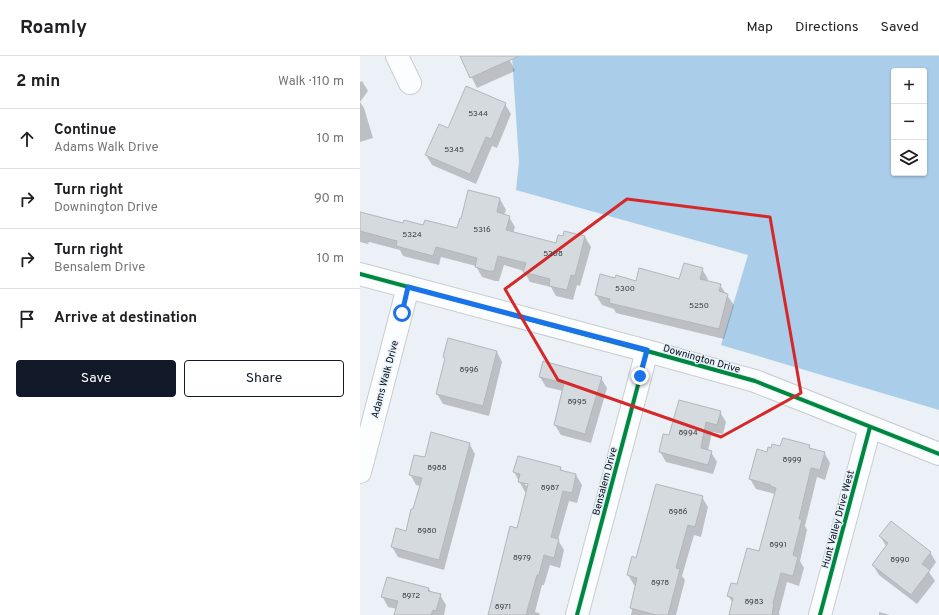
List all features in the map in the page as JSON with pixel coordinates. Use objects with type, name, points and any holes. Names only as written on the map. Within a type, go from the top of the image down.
[{"type":"street","points":[[397,56],[410,83]]},
{"type":"street","name":"Downington Drive","points":[[360,274],[647,350],[755,381],[939,454]]},
{"type":"street","name":"Adams Walk Drive","points":[[360,472],[408,287]]},
{"type":"street","name":"Bensalem Drive","points":[[577,615],[647,350]]},
{"type":"street","name":"Hunt Valley Drive West","points":[[820,615],[870,427]]},
{"type":"highlighted area","points":[[627,199],[770,217],[801,393],[721,437],[558,380],[505,289]]},
{"type":"shaded area","points":[[512,56],[939,56],[939,410],[721,345],[748,255],[516,190],[519,162]]},
{"type":"building","points":[[460,56],[519,56],[470,78]]},
{"type":"building","points":[[466,86],[506,103],[491,139],[486,137],[470,174],[425,155],[439,124],[448,128]]},
{"type":"building","points":[[468,190],[500,198],[497,212],[510,216],[506,230],[556,243],[558,235],[563,236],[564,231],[585,236],[575,276],[571,275],[567,290],[549,286],[550,279],[523,272],[526,263],[498,256],[494,271],[488,271],[475,267],[477,258],[436,247],[433,256],[396,246],[397,241],[360,231],[360,212],[403,223],[404,220],[423,225],[425,220],[457,228],[460,218],[461,219]]},
{"type":"building","points":[[684,263],[703,268],[700,279],[721,284],[719,291],[728,294],[719,329],[609,303],[610,299],[595,295],[600,274],[615,278],[616,275],[636,281],[639,268],[679,279]]},
{"type":"building","points":[[448,338],[497,351],[483,406],[436,394],[445,358],[443,357]]},
{"type":"building","points":[[543,361],[602,377],[585,434],[554,425],[564,383],[539,377]]},
{"type":"building","points":[[679,400],[721,411],[717,425],[706,422],[701,448],[712,451],[708,465],[659,452],[663,434],[669,435]]},
{"type":"building","points":[[431,432],[470,443],[439,560],[391,547],[396,528],[406,531],[411,509],[413,509],[422,478],[409,475],[414,455],[425,457]]},
{"type":"building","points":[[783,438],[810,445],[809,448],[825,452],[820,470],[811,468],[799,519],[802,519],[793,555],[798,557],[793,576],[781,573],[773,603],[772,615],[729,615],[733,598],[727,596],[731,583],[737,584],[747,548],[759,551],[776,488],[770,486],[771,485],[749,479],[757,449],[767,452],[768,447],[771,448],[772,444],[780,446]]},
{"type":"building","points":[[518,456],[561,467],[560,470],[576,474],[575,480],[572,493],[563,491],[551,537],[559,539],[554,558],[544,555],[526,615],[488,615],[510,526],[517,528],[528,484],[518,482],[520,474],[513,472]]},
{"type":"building","points":[[656,484],[703,496],[695,527],[688,525],[676,568],[680,569],[668,615],[656,615],[630,608],[637,578],[627,575],[632,556],[636,558]]},
{"type":"building","points":[[891,521],[931,552],[922,564],[930,570],[911,595],[872,565],[888,543],[879,536]]},
{"type":"building","points":[[387,577],[429,588],[428,591],[441,594],[436,611],[433,610],[431,615],[394,615],[398,601],[381,597]]},
{"type":"cycle path","points":[[360,274],[755,381],[939,454]]},
{"type":"cycle path","points":[[577,615],[647,351]]},
{"type":"cycle path","points":[[820,615],[870,427]]},
{"type":"route","points":[[402,313],[408,287],[647,350],[640,376]]}]
